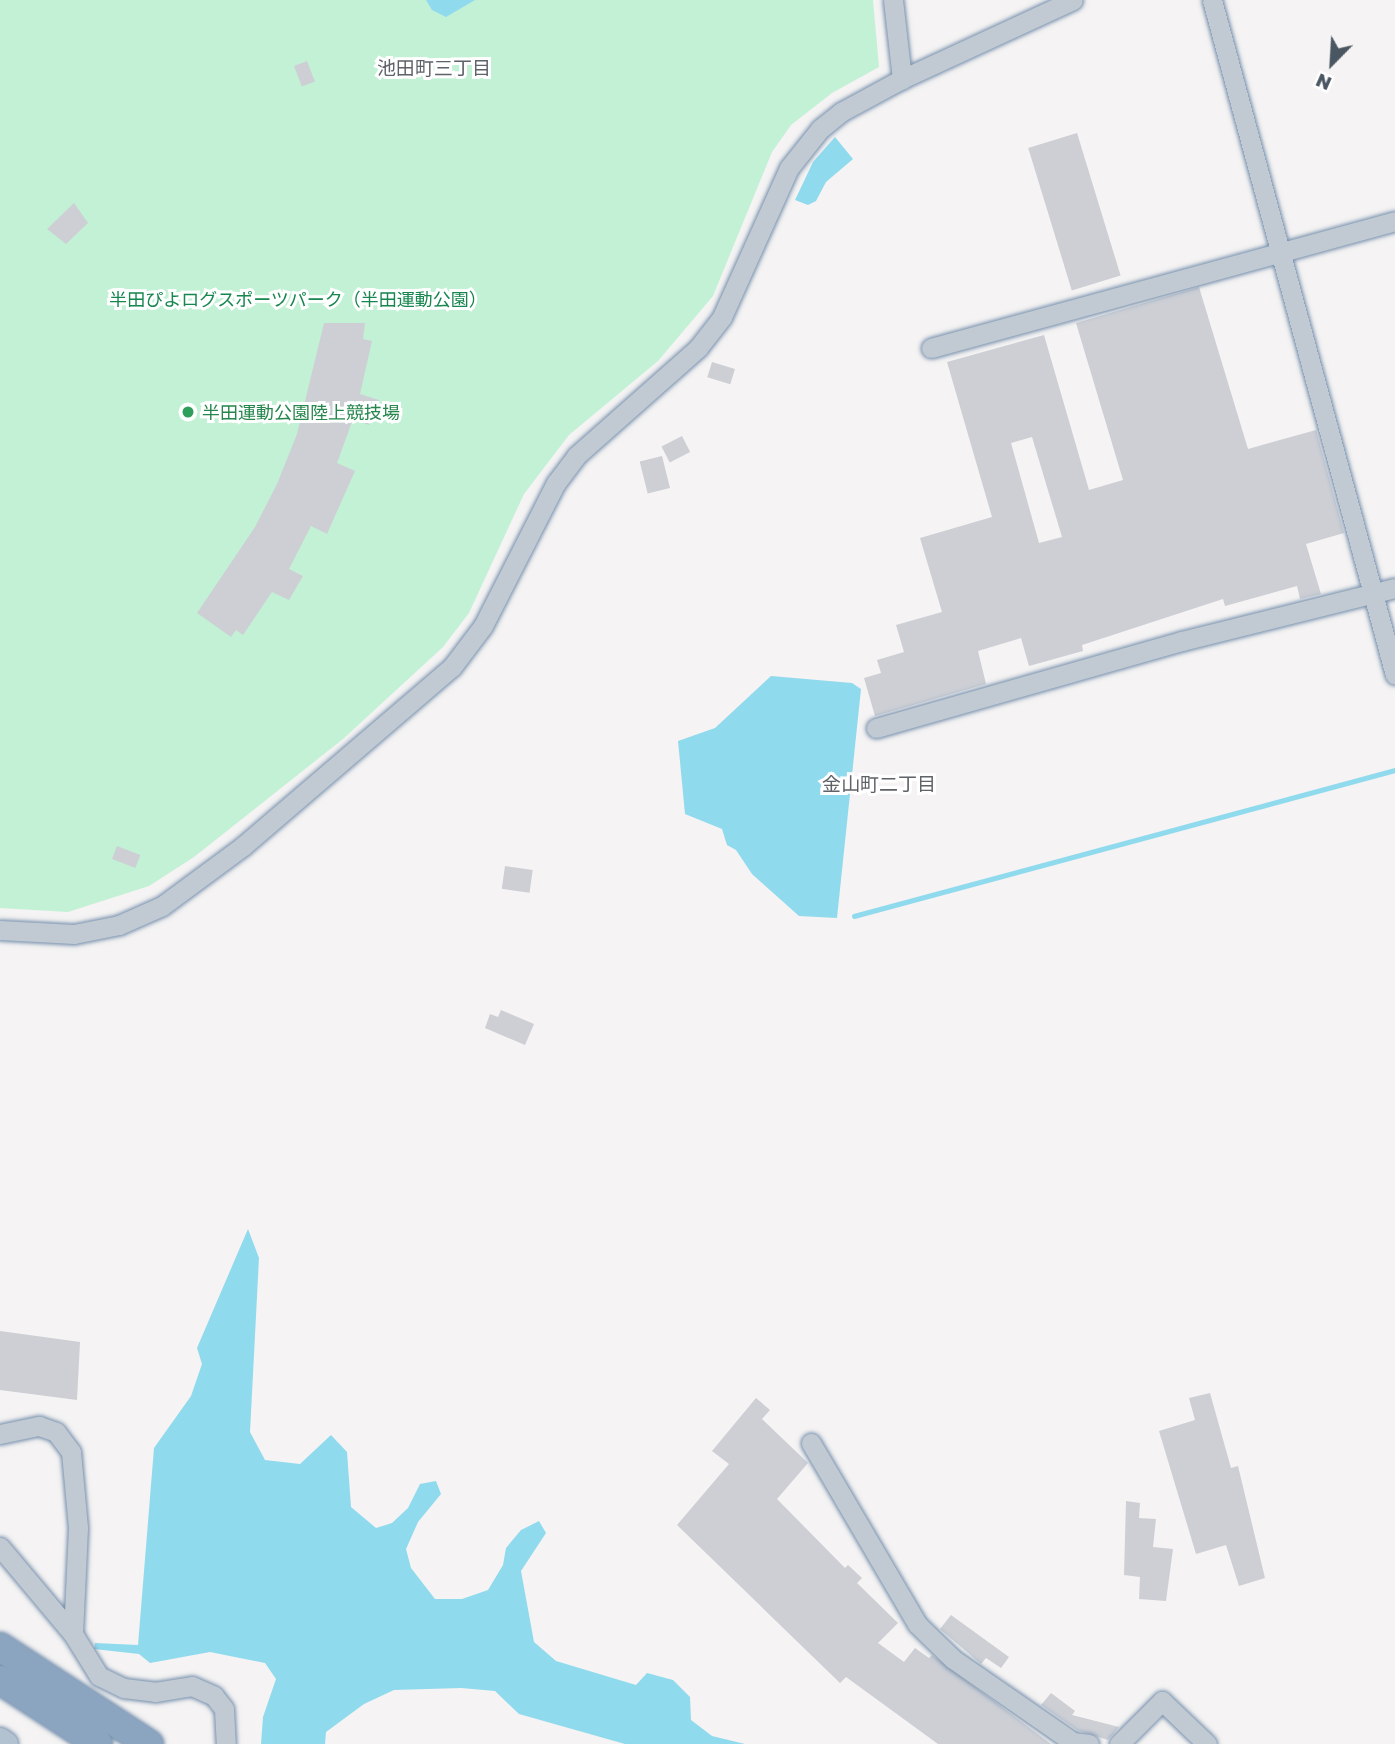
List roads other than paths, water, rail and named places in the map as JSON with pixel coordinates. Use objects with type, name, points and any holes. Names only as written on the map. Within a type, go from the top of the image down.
[{"type":"highway","points":[[0,1647],[149,1744]]},
{"type":"highway","points":[[0,1680],[97,1744]]},
{"type":"main road","points":[[0,1740],[6,1744]]},
{"type":"street","points":[[893,0],[902,79]]},
{"type":"street","points":[[0,930],[74,934],[118,925],[162,906],[243,846],[452,667],[483,626],[556,483],[576,456],[698,348],[722,317],[789,168],[820,129],[841,112],[902,79],[1073,0]]},
{"type":"street","points":[[1212,0],[1395,675]]},
{"type":"street","points":[[931,348],[1395,221]]},
{"type":"street","points":[[876,728],[1182,641],[1395,588]]},
{"type":"street","points":[[0,1434],[38,1426],[56,1432],[71,1451],[78,1528],[73,1634]]},
{"type":"street","points":[[811,1443],[918,1624],[953,1659],[1073,1742],[1089,1744]]},
{"type":"street","points":[[0,1547],[73,1634],[99,1676],[124,1688],[155,1692],[192,1686],[214,1696],[225,1709],[226,1744]]},
{"type":"street","points":[[1119,1744],[1162,1702],[1207,1744]]},
{"type":"water","points":[[426,0],[475,0],[446,17],[432,10]]},
{"type":"water","points":[[835,137],[853,159],[826,182],[816,201],[808,205],[795,200],[813,162]]},
{"type":"water","points":[[771,676],[852,683],[861,689],[837,918],[799,916],[752,874],[736,850],[727,845],[722,829],[685,814],[678,741],[715,728]]},
{"type":"water","points":[[248,1229],[259,1258],[250,1432],[265,1460],[300,1464],[331,1435],[347,1452],[351,1507],[376,1528],[392,1523],[408,1508],[420,1484],[436,1481],[441,1494],[418,1522],[406,1549],[411,1568],[435,1599],[462,1599],[488,1590],[503,1565],[506,1548],[521,1530],[539,1521],[546,1533],[521,1571],[534,1642],[556,1661],[636,1685],[647,1673],[673,1680],[690,1697],[691,1720],[712,1736],[745,1744],[625,1744],[519,1714],[495,1691],[461,1688],[394,1690],[364,1704],[326,1732],[325,1744],[261,1744],[263,1717],[276,1679],[265,1663],[210,1652],[150,1663],[139,1654],[94,1649],[95,1643],[138,1645],[154,1448],[191,1396],[202,1364],[197,1348]]},
{"type":"waterway","points":[[854,916],[1395,770]]},
{"type":"place","name":"半田運動公園陸上競技場","points":[[188,412]]},
{"type":"district","name":"池田町三丁目","points":[[434,68]]},
{"type":"district","name":"金山町二丁目","points":[[879,784]]},
{"type":"park label","name":"半田ぴよログスポーツパーク（半田運動公園）","points":[[298,299]]}]
